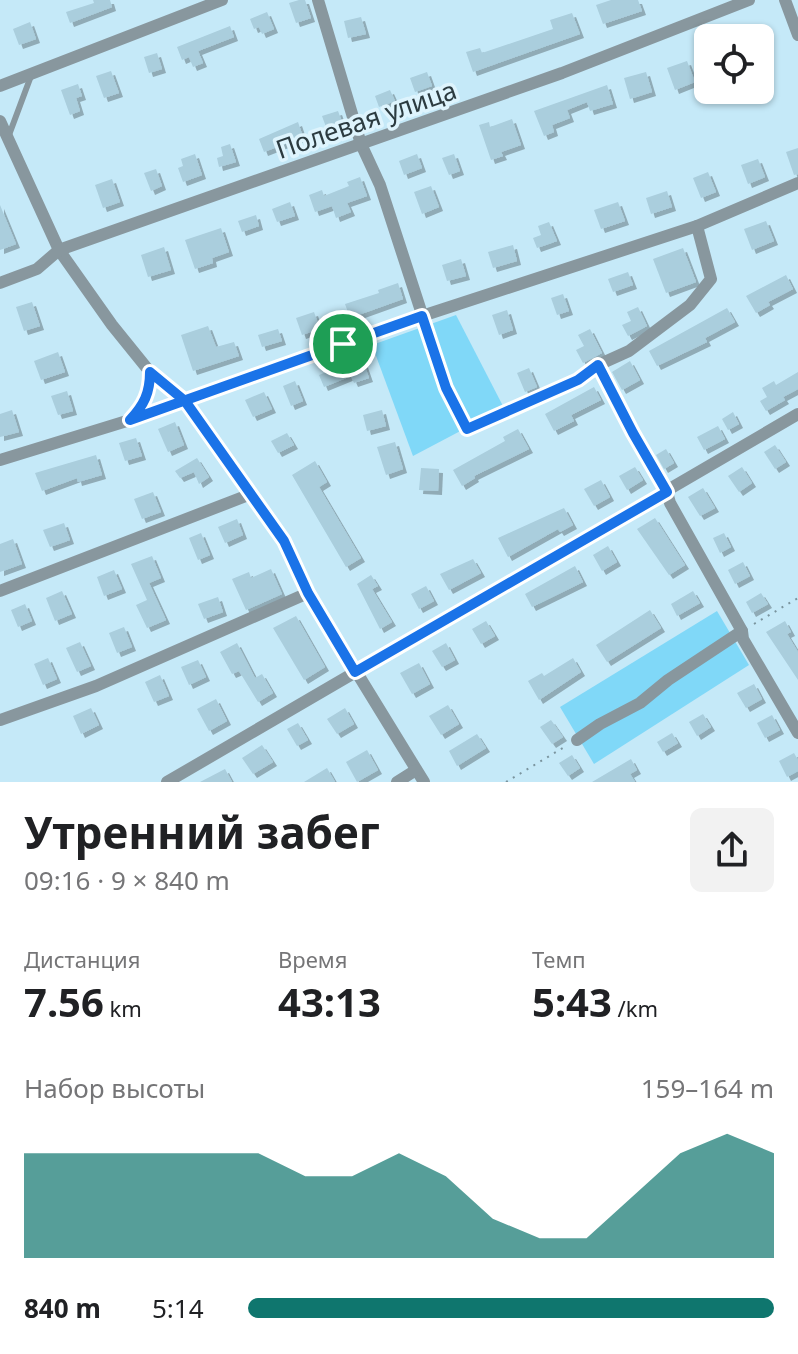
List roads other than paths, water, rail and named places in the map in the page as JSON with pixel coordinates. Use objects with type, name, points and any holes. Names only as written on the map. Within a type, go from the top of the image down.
[{"type":"street","points":[[0,86],[222,0]]},
{"type":"street","points":[[318,0],[361,144],[380,185],[446,388],[467,429],[578,380],[598,365],[629,351],[690,305],[711,279],[697,226]]},
{"type":"street","name":"Полевая улица","points":[[0,283],[37,269],[59,250],[562,73],[749,0]]},
{"type":"street","points":[[785,0],[798,35]]},
{"type":"street","points":[[0,121],[59,250],[150,372],[185,401],[284,541],[308,593],[424,782]]},
{"type":"street","points":[[0,460],[130,420],[422,316],[697,226],[798,183]]},
{"type":"street","points":[[598,365],[742,631],[743,639],[798,733]]},
{"type":"street","points":[[130,420],[147,398],[150,372]]},
{"type":"street","points":[[167,782],[798,414]]},
{"type":"street","points":[[0,591],[251,494]]},
{"type":"street","points":[[0,720],[96,686],[308,593]]},
{"type":"street","points":[[577,740],[640,703],[668,680],[742,631]]},
{"type":"street","points":[[397,782],[416,770]]},
{"type":"lane","points":[[8,138],[31,76]]}]
